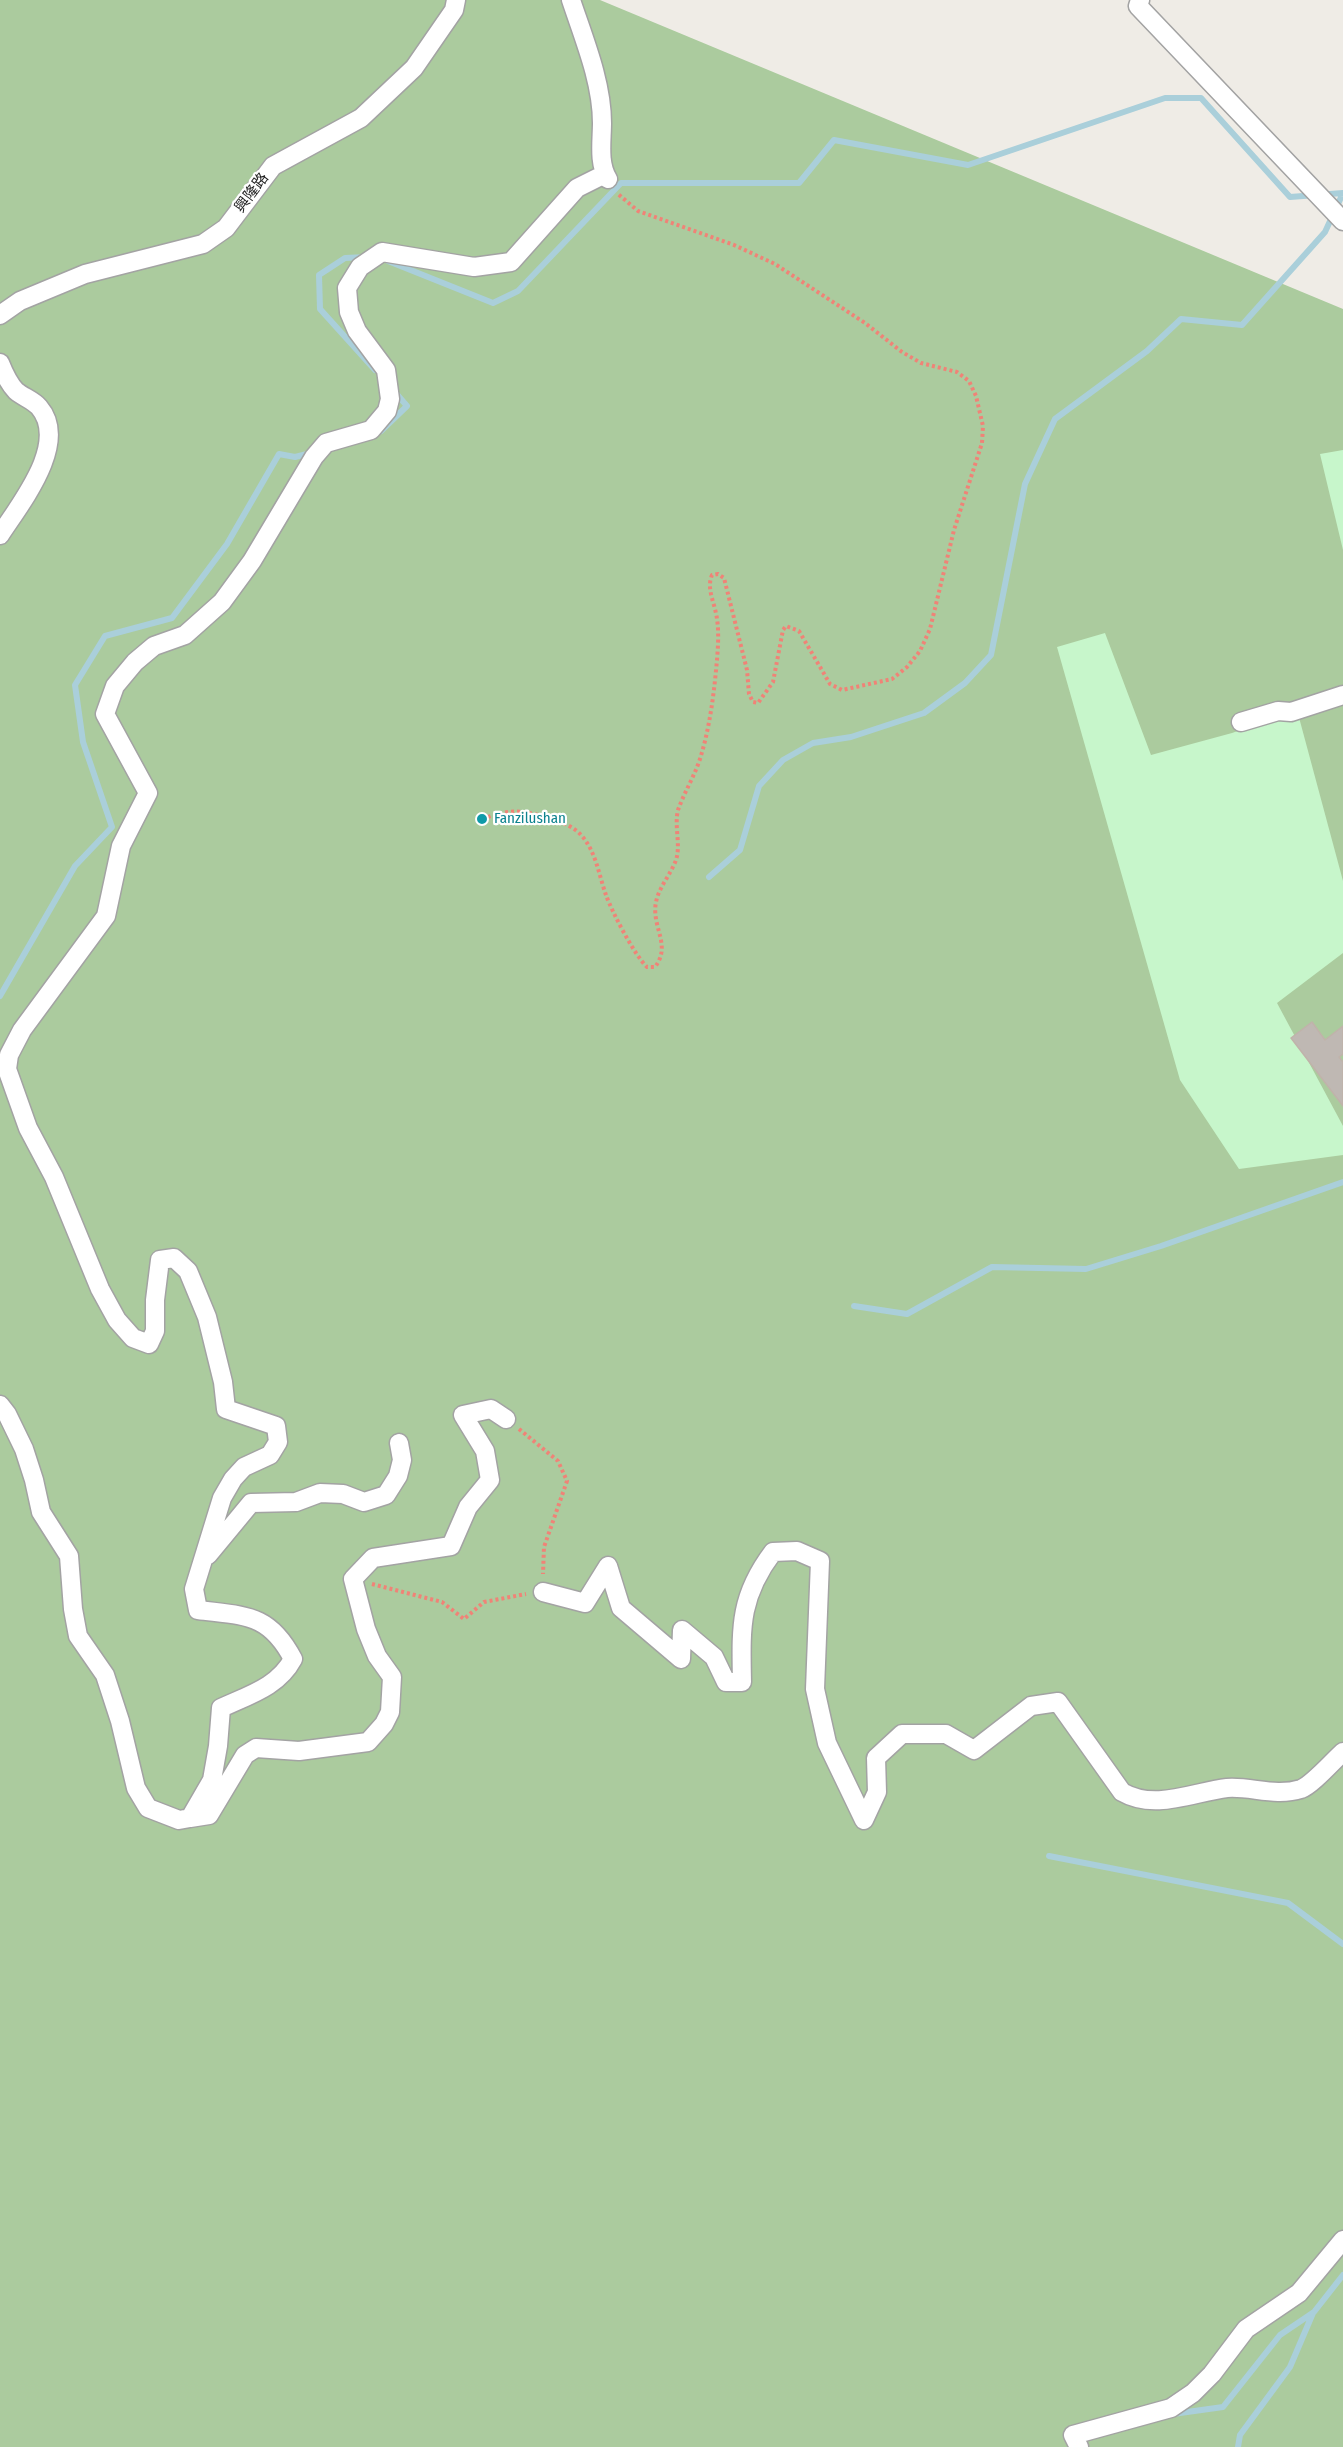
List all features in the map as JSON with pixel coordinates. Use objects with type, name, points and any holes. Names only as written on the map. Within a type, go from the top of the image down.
[{"type":"street","name":"興隆路","points":[[0,315],[20,301],[86,274],[203,244],[226,228],[273,166],[360,118],[414,68],[454,10],[456,0]]},
{"type":"street","points":[[190,1818],[212,1780],[221,1708],[268,1687],[286,1673],[293,1659],[283,1640],[266,1624],[242,1615],[198,1610],[195,1589],[222,1498],[233,1479],[244,1467],[270,1455],[278,1442],[276,1426],[226,1409],[223,1382],[207,1317],[188,1271],[174,1258],[160,1260],[155,1300],[155,1332],[149,1344],[133,1338],[117,1320],[100,1288],[54,1177],[28,1128],[7,1069],[9,1055],[22,1030],[106,916],[122,846],[148,793],[105,714],[115,686],[135,662],[154,646],[185,635],[222,602],[252,561],[314,457],[326,443],[370,430],[387,411],[390,399],[386,370],[357,331],[350,312],[347,288],[360,267],[382,252],[474,267],[511,262],[577,188],[607,176],[601,151],[602,121],[598,87],[571,0]]},
{"type":"street","points":[[1140,0],[1138,6],[1343,220]]},
{"type":"street","points":[[0,363],[16,391],[38,405],[47,418],[49,439],[41,472],[0,535]]},
{"type":"street","points":[[1241,722],[1278,711],[1291,712],[1343,695]]},
{"type":"street","points":[[0,1405],[7,1414],[24,1449],[41,1512],[69,1556],[73,1609],[78,1636],[105,1675],[120,1721],[136,1788],[148,1808],[179,1821],[209,1815],[245,1755],[256,1748],[299,1751],[368,1742],[384,1724],[390,1712],[392,1677],[377,1656],[366,1629],[353,1579],[374,1558],[451,1546],[468,1507],[490,1480],[485,1450],[464,1415],[491,1409],[506,1419]]},
{"type":"street","points":[[205,1559],[251,1503],[296,1502],[320,1493],[343,1494],[364,1502],[386,1495],[399,1476],[402,1460],[399,1443]]},
{"type":"street","points":[[543,1592],[585,1603],[608,1566],[621,1608],[681,1659],[682,1630],[714,1657],[726,1682],[742,1682],[741,1640],[745,1603],[758,1572],[773,1552],[797,1551],[820,1561],[815,1689],[826,1743],[864,1820],[878,1792],[876,1758],[902,1734],[946,1734],[975,1750],[1031,1706],[1058,1702],[1122,1792],[1134,1798],[1170,1800],[1228,1788],[1267,1793],[1303,1788],[1343,1752]]},
{"type":"street","points":[[1078,2447],[1073,2435],[1171,2408],[1193,2393],[1212,2374],[1246,2329],[1299,2293],[1343,2240]]},
{"type":"path","points":[[482,819],[504,810],[522,811],[563,823],[580,833],[589,845],[607,898],[638,959],[647,968],[655,967],[664,949],[655,914],[657,899],[676,858],[675,832],[678,811],[699,760],[715,686],[718,652],[717,618],[708,584],[712,575],[718,574],[724,578],[747,670],[749,694],[753,702],[759,703],[774,682],[783,630],[786,626],[799,631],[830,684],[842,690],[862,688],[892,679],[908,668],[920,651],[930,629],[954,530],[982,443],[983,426],[976,396],[969,381],[957,372],[921,363],[902,352],[866,323],[775,264],[734,245],[638,211],[620,198]]},
{"type":"path","points":[[353,1579],[442,1602],[464,1619],[484,1602],[543,1592],[544,1547],[567,1481],[558,1461],[506,1419]]},
{"type":"green space","points":[[0,0],[600,0],[1343,309],[1343,2447],[0,2447]]},
{"type":"green space","points":[[1343,450],[1343,550],[1320,454]]},
{"type":"green space","points":[[1105,633],[1151,755],[1232,733],[1297,710],[1343,881],[1343,953],[1277,1003],[1343,1126],[1343,1155],[1239,1169],[1180,1080],[1057,647]]},
{"type":"building","points":[[1312,1022],[1325,1040],[1343,1026],[1343,1054],[1339,1057],[1343,1062],[1343,1106],[1291,1038]]},
{"type":"waterway","points":[[388,261],[493,303],[518,291],[621,183],[799,183],[834,140],[968,165],[1165,98],[1201,98],[1290,197],[1343,193],[1325,232],[1242,325],[1181,319],[1147,351],[1055,419],[1025,484],[991,655],[965,683],[924,713],[851,737],[813,743],[783,760],[759,786],[740,850],[709,877]]},
{"type":"waterway","points":[[367,257],[345,258],[319,275],[320,309],[375,370]]},
{"type":"waterway","points":[[381,431],[407,406],[394,391]]},
{"type":"waterway","points":[[0,996],[75,866],[112,827],[83,742],[75,685],[105,636],[172,618],[227,544],[279,454],[295,457],[311,453]]},
{"type":"waterway","points":[[854,1306],[907,1314],[992,1267],[1086,1269],[1161,1246],[1343,1182]]},
{"type":"waterway","points":[[1049,1856],[1288,1903],[1343,1944]]},
{"type":"waterway","points":[[1173,2414],[1223,2407],[1280,2335],[1314,2312],[1343,2275]]},
{"type":"waterway","points":[[1238,2447],[1240,2435],[1290,2367],[1313,2313]]},
{"type":"place","name":"Fanzilushan","points":[[482,819]]}]
